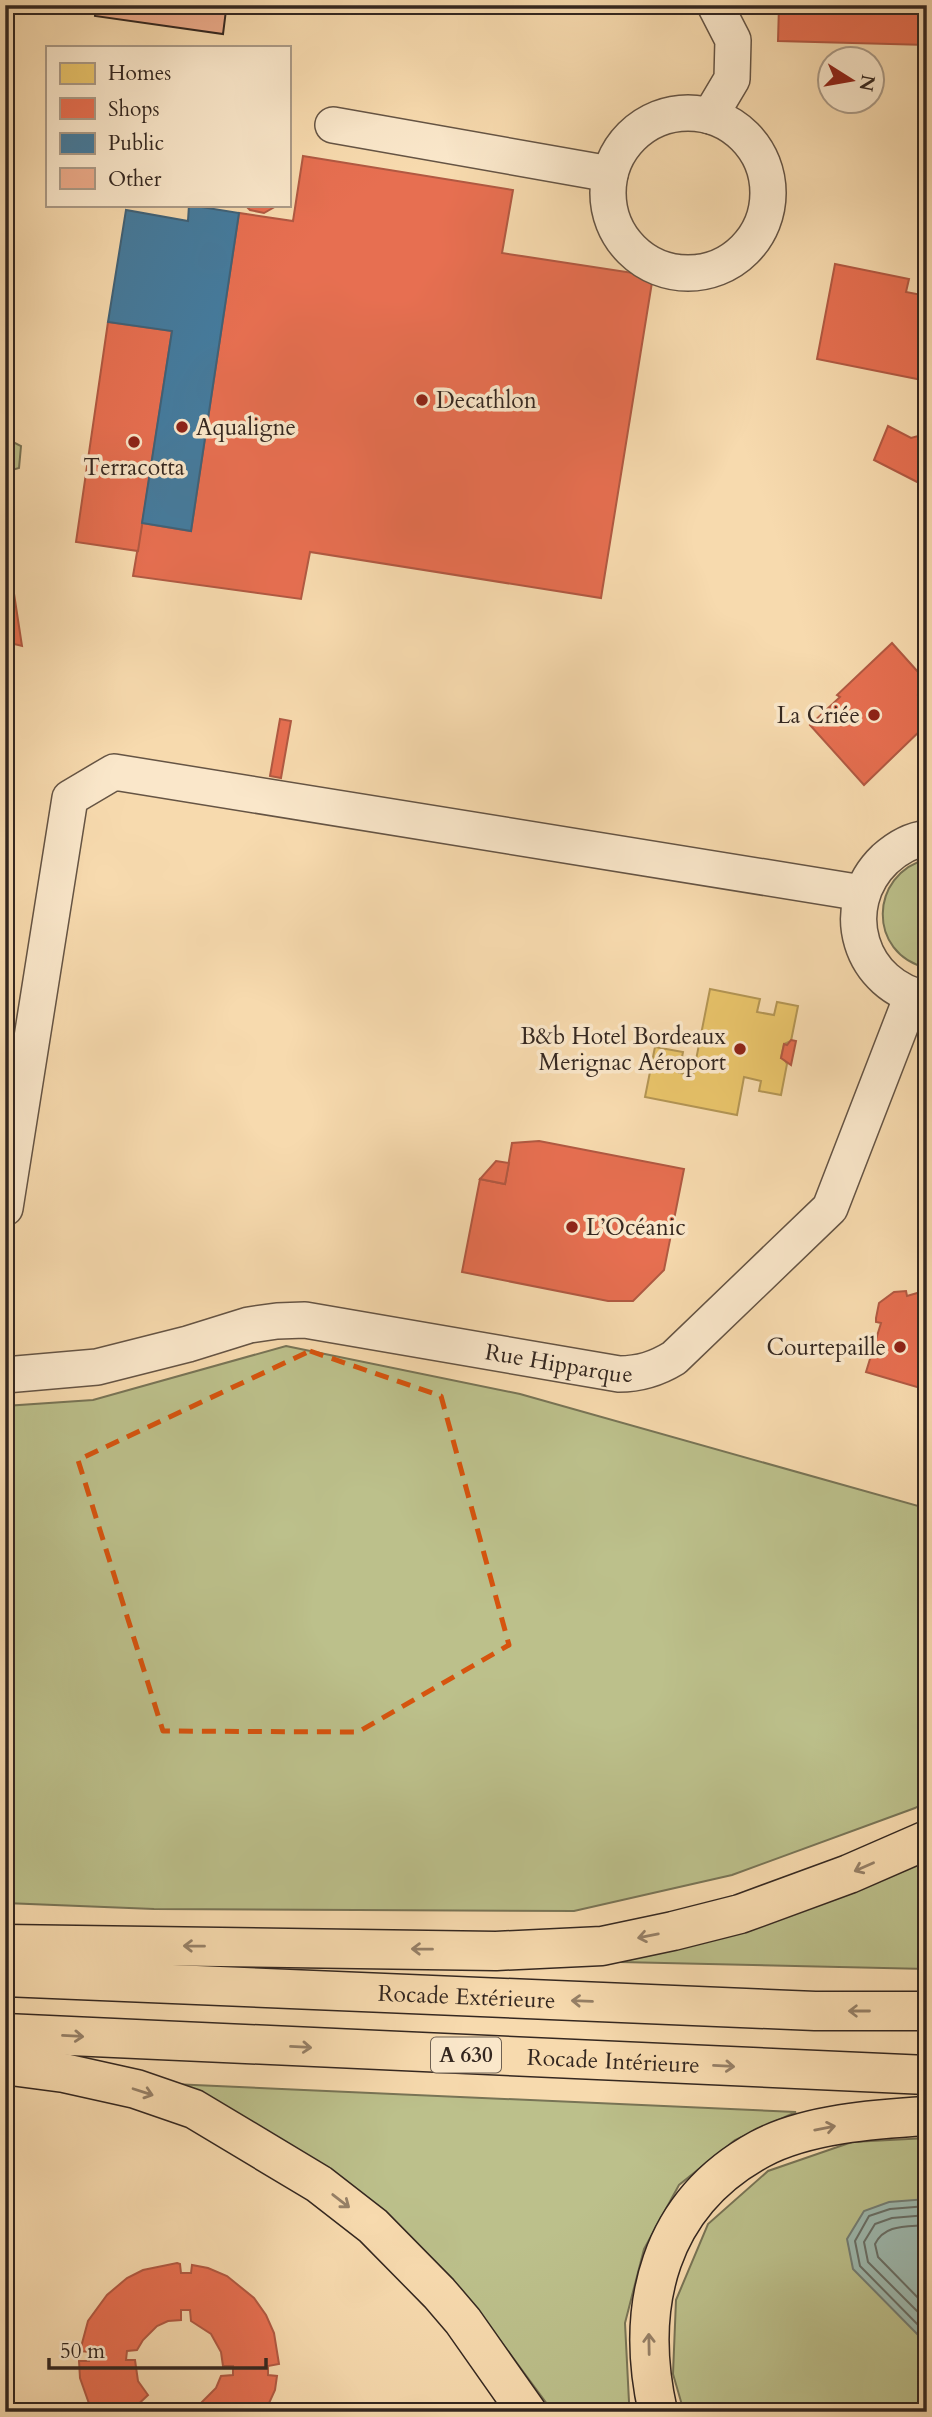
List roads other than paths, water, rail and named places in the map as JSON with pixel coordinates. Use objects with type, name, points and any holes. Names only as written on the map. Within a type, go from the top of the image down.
[{"type":"highway","points":[[5,1944],[496,1951],[602,1946],[740,1914],[849,1874],[927,1840]]},
{"type":"highway","name":"Rocade Extérieure","points":[[5,1977],[815,2011],[927,2011]]},
{"type":"highway","name":"Rocade Intérieure","points":[[5,2033],[927,2075]]},
{"type":"highway","points":[[5,2063],[136,2089],[194,2109],[319,2184],[373,2226],[464,2321],[508,2360],[546,2412]]},
{"type":"highway","points":[[657,2412],[650,2377],[651,2299],[662,2256],[685,2214],[717,2179],[761,2149],[811,2131],[859,2122],[927,2116]]},
{"type":"highway","points":[[464,2321],[527,2412]]},
{"type":"street","points":[[710,116],[732,79],[733,40],[715,5]]},
{"type":"street","points":[[684,113],[710,116],[734,127],[744,136],[753,146],[765,170],[768,196],[763,222],[749,245],[729,262],[704,272],[677,272],[652,264],[631,249],[616,227],[608,201],[610,174],[620,150],[637,131],[659,118],[684,113]]},
{"type":"street","points":[[333,125],[610,174]]},
{"type":"street","points":[[5,1208],[70,798],[114,772],[862,893]]},
{"type":"street","points":[[919,998],[890,984],[872,966],[861,943],[858,918],[862,893],[875,869],[894,850],[927,838]]},
{"type":"street","name":"Rue Hipparque","points":[[5,1375],[97,1367],[188,1345],[249,1325],[276,1321],[327,1323],[619,1374],[648,1371],[661,1366],[674,1358],[830,1208],[919,998]]},
{"type":"water","points":[[927,2199],[927,2344],[853,2269],[847,2239],[864,2211],[889,2202]]},
{"type":"place","name":"Decathlon","points":[[422,400]]},
{"type":"place","name":"Aqualigne","points":[[182,427]]},
{"type":"place","name":"Terracotta","points":[[134,442]]},
{"type":"place","name":"La Criée","points":[[874,715]]},
{"type":"place","name":"B&b Hotel Bordeaux Merignac Aéroport","points":[[740,1049]]},
{"type":"place","name":"L’Océanic","points":[[572,1227]]},
{"type":"place","name":"Courtepaille","points":[[900,1347]]}]
